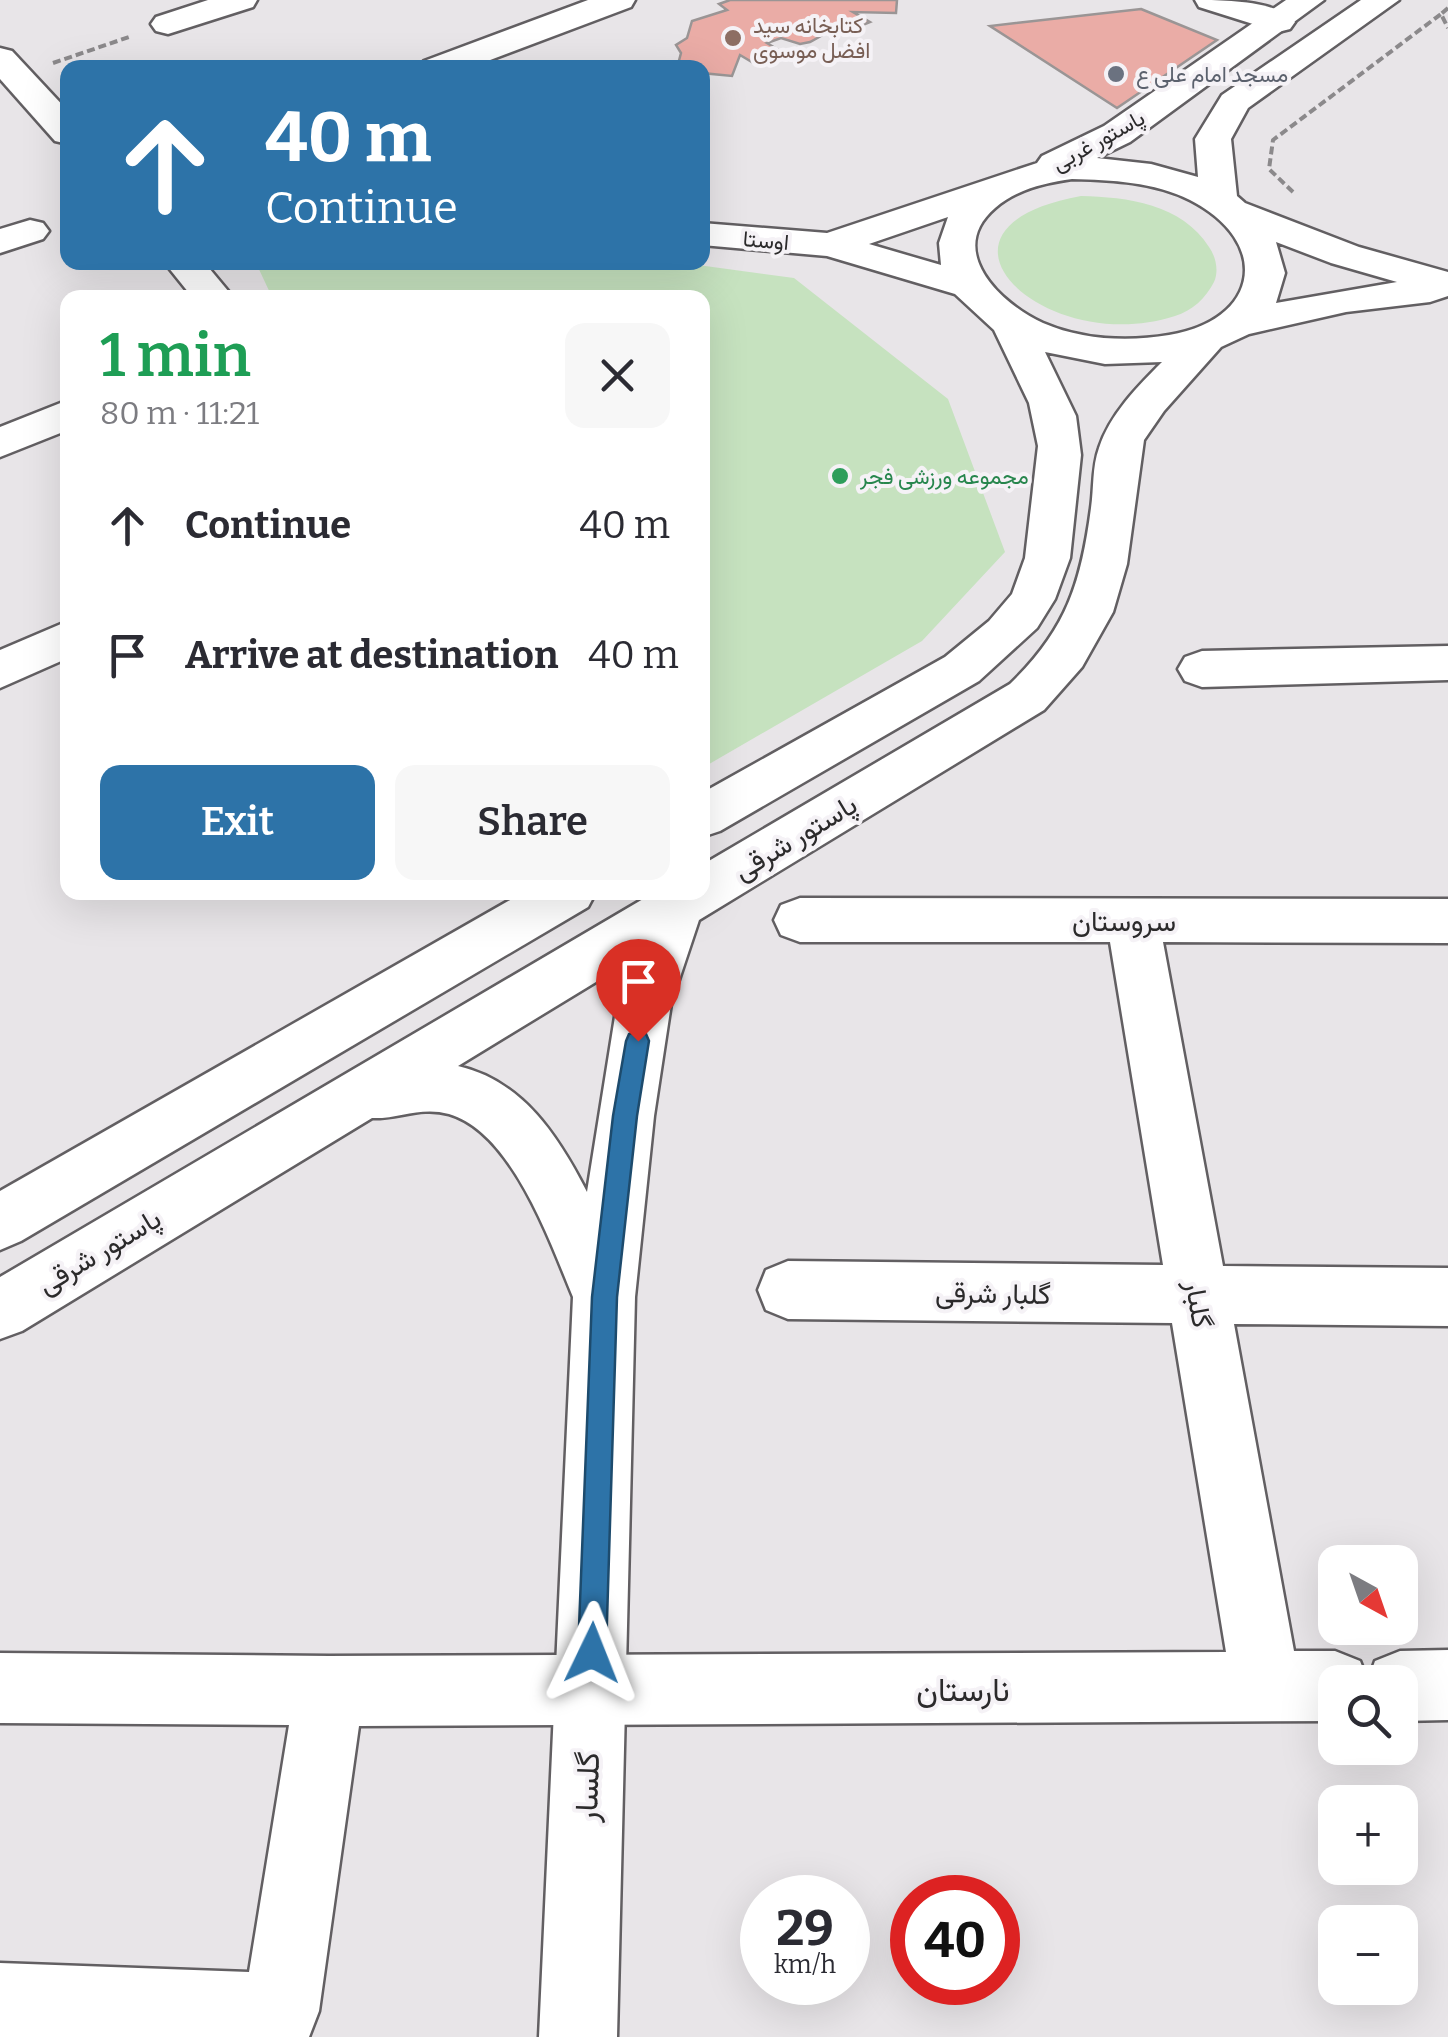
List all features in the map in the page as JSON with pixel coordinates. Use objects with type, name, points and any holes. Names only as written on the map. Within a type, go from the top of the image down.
[{"type":"main road","points":[[168,24],[241,0]]},
{"type":"main road","points":[[457,60],[618,0]]},
{"type":"main road","points":[[1212,0],[1278,22]]},
{"type":"main road","name":"پاستور غربی","points":[[1034,174],[1117,134],[1308,0]]},
{"type":"main road","points":[[1221,332],[1256,304],[1266,281],[1264,256],[1253,233],[1226,206],[1214,139],[1234,102],[1383,0]]},
{"type":"main road","points":[[8,66],[60,124]]},
{"type":"main road","points":[[830,245],[1034,174],[1110,168],[1168,180],[1345,255],[1448,286]]},
{"type":"main road","points":[[998,188],[972,207],[958,231],[956,258],[968,285],[985,305],[1010,322],[1055,341],[1107,352],[1159,351],[1346,300],[1448,286]]},
{"type":"main road","name":"اوستا","points":[[710,235],[830,245]]},
{"type":"main road","points":[[830,245],[968,285]]},
{"type":"main road","points":[[191,270],[208,290]]},
{"type":"main road","points":[[710,812],[962,668],[1003,640],[1026,611],[1041,586],[1050,556],[1058,424],[1010,322]]},
{"type":"main road","name":"پاستور شرقی","points":[[710,888],[1027,697],[1054,672],[1078,641],[1103,574],[1123,440],[1221,332]]},
{"type":"main road","points":[[0,442],[60,417]]},
{"type":"main road","points":[[0,670],[60,642]]},
{"type":"main road","points":[[1202,668],[1448,663]]},
{"type":"main road","points":[[0,1222],[556,900]]},
{"type":"main road","name":"پاستور شرقی","points":[[0,1310],[689,900]]},
{"type":"main road","name":"گلسار","points":[[578,2037],[604,1297],[625,1116],[644,1004],[676,908]]},
{"type":"main road","name":"سروستان","points":[[800,920],[1448,921]]},
{"type":"main road","name":"گلبار","points":[[1133,921],[1266,1687]]},
{"type":"main road","points":[[440,966],[552,1182],[604,1297]]},
{"type":"main road","points":[[334,1109],[408,1083],[458,1088],[487,1104],[526,1138]]},
{"type":"main road","name":"گلبار شرقی","points":[[788,1290],[1448,1297]]},
{"type":"main road","points":[[1418,1686],[1448,1685]]},
{"type":"main road","name":"نارستان","points":[[0,1688],[590,1693],[1318,1686]]},
{"type":"main road","points":[[0,2000],[281,2011],[328,1691]]},
{"type":"path","points":[[1446,10],[1448,28]]},
{"type":"path","points":[[1293,193],[1269,170],[1272,140],[1446,10]]},
{"type":"path","points":[[8,66],[168,24]]},
{"type":"green space","points":[[1081,196],[1135,201],[1184,221],[1198,233],[1215,260],[1216,278],[1207,293],[1181,314],[1126,324],[1081,319],[1041,305],[1013,284],[999,259],[1003,234],[1029,212]]},
{"type":"green space","name":"مجموعه ورزشی فجر","points":[[710,267],[794,278],[948,399],[1005,552],[922,641],[710,764],[710,290],[269,290],[259,270],[710,270]]},
{"type":"building","name":"کتابخانه سید افضل موسوی","points":[[730,0],[897,0],[896,13],[853,12],[870,22],[855,28],[845,22],[833,30],[822,25],[812,30],[821,36],[810,42],[800,44],[781,38],[767,43],[777,49],[762,56],[767,61],[757,65],[740,55],[732,76],[710,74],[710,60],[679,60],[681,53],[676,45],[687,38],[692,21],[727,10],[719,4]]},
{"type":"building","name":"مسجد امام علی ع","points":[[1141,9],[1217,40],[1117,108],[990,26]]},
{"type":"place","name":"کتابخانه سید افضل موسوی","points":[[733,38]]},
{"type":"place","name":"مسجد امام علی ع","points":[[1116,74]]},
{"type":"place","name":"مجموعه ورزشی فجر","points":[[840,476]]},
{"type":"route","points":[[592,1653],[604,1297],[625,1116],[638,1041]]}]
